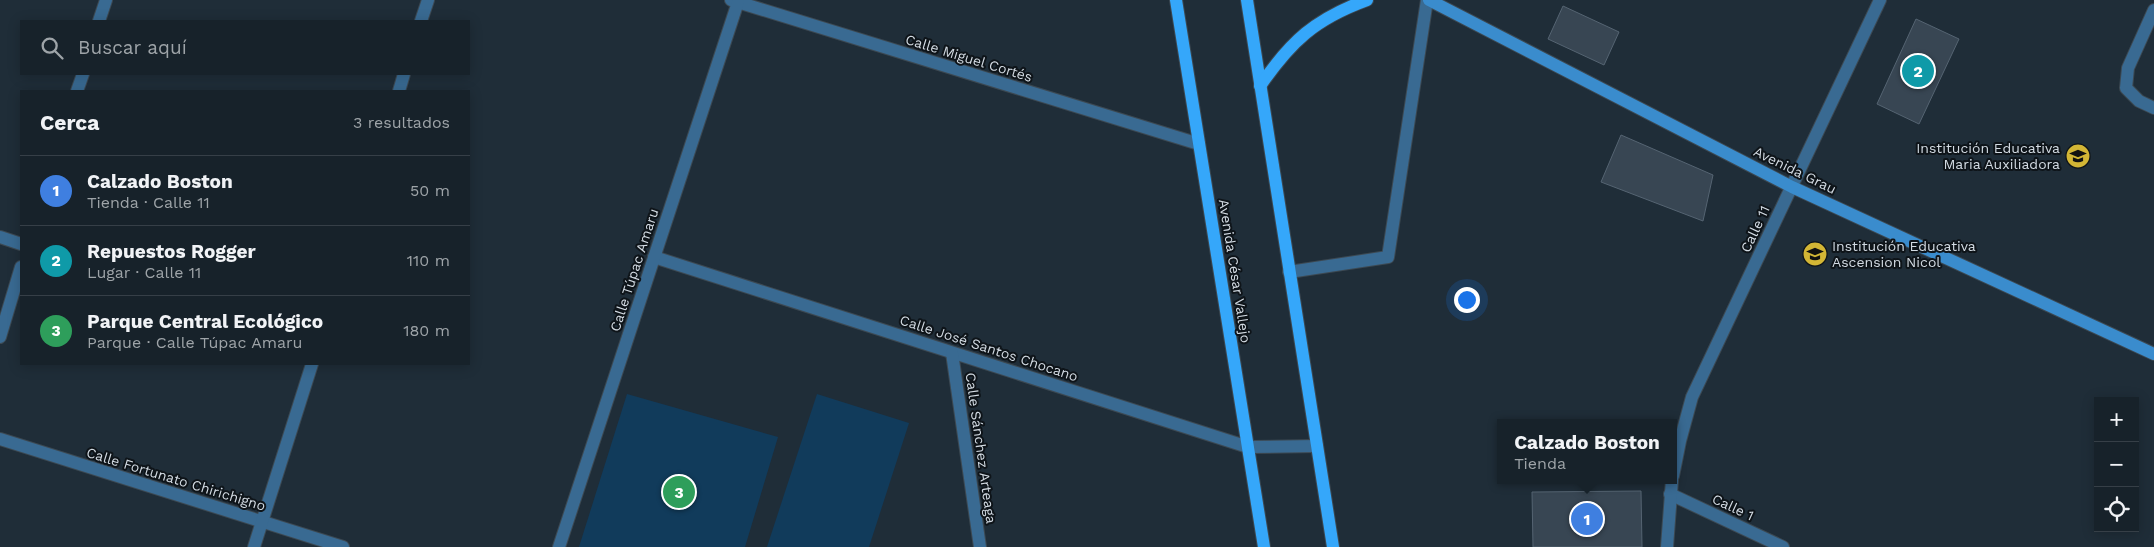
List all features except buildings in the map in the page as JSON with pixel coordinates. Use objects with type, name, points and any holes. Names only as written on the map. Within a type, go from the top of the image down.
[{"type":"main road","name":"Avenida César Vallejo","points":[[1176,0],[1264,547]]},
{"type":"main road","points":[[1247,0],[1333,547]]},
{"type":"main road","points":[[1260,86],[1281,55],[1308,30],[1340,10],[1366,0]]},
{"type":"main road","name":"Avenida Grau","points":[[1428,0],[1792,187],[2154,354]]},
{"type":"street","points":[[99,20],[106,0]]},
{"type":"street","points":[[421,20],[428,0]]},
{"type":"street","points":[[1289,272],[1388,257],[1428,0]]},
{"type":"street","name":"Calle 11","points":[[1677,456],[1692,397],[1880,0]]},
{"type":"street","name":"Calle Miguel Cortés","points":[[734,1],[1199,144]]},
{"type":"street","name":"Calle Túpac Amaru","points":[[559,547],[654,257],[734,1]]},
{"type":"street","points":[[2154,10],[2128,68],[2126,88],[2139,101],[2154,108]]},
{"type":"street","points":[[77,90],[83,75]]},
{"type":"street","points":[[399,90],[404,75]]},
{"type":"street","points":[[0,237],[20,244]]},
{"type":"street","name":"Calle José Santos Chocano","points":[[654,257],[1248,447],[1317,446]]},
{"type":"street","points":[[0,337],[20,270]]},
{"type":"street","name":"Calle Sánchez Arteaga","points":[[952,353],[980,547]]},
{"type":"street","points":[[254,547],[312,365]]},
{"type":"street","name":"Calle Fortunato Chirichigno","points":[[0,440],[343,547]]},
{"type":"street","points":[[1666,547],[1671,484]]},
{"type":"street","name":"Calle 1","points":[[1670,494],[1783,547]]},
{"type":"shaded area","points":[[627,394],[778,437],[745,547],[579,547]]},
{"type":"shaded area","points":[[817,394],[909,423],[869,547],[767,547]]},
{"type":"place","name":"Repuestos Rogger","points":[[1918,71]]},
{"type":"place","name":"Institución Educativa Maria Auxiliadora","points":[[2078,156]]},
{"type":"place","name":"Institución Educativa Ascension Nicol","points":[[1815,254]]},
{"type":"place","name":"Parque Central Ecológico","points":[[679,492]]},
{"type":"place","name":"Calzado Boston","points":[[1587,519]]}]
